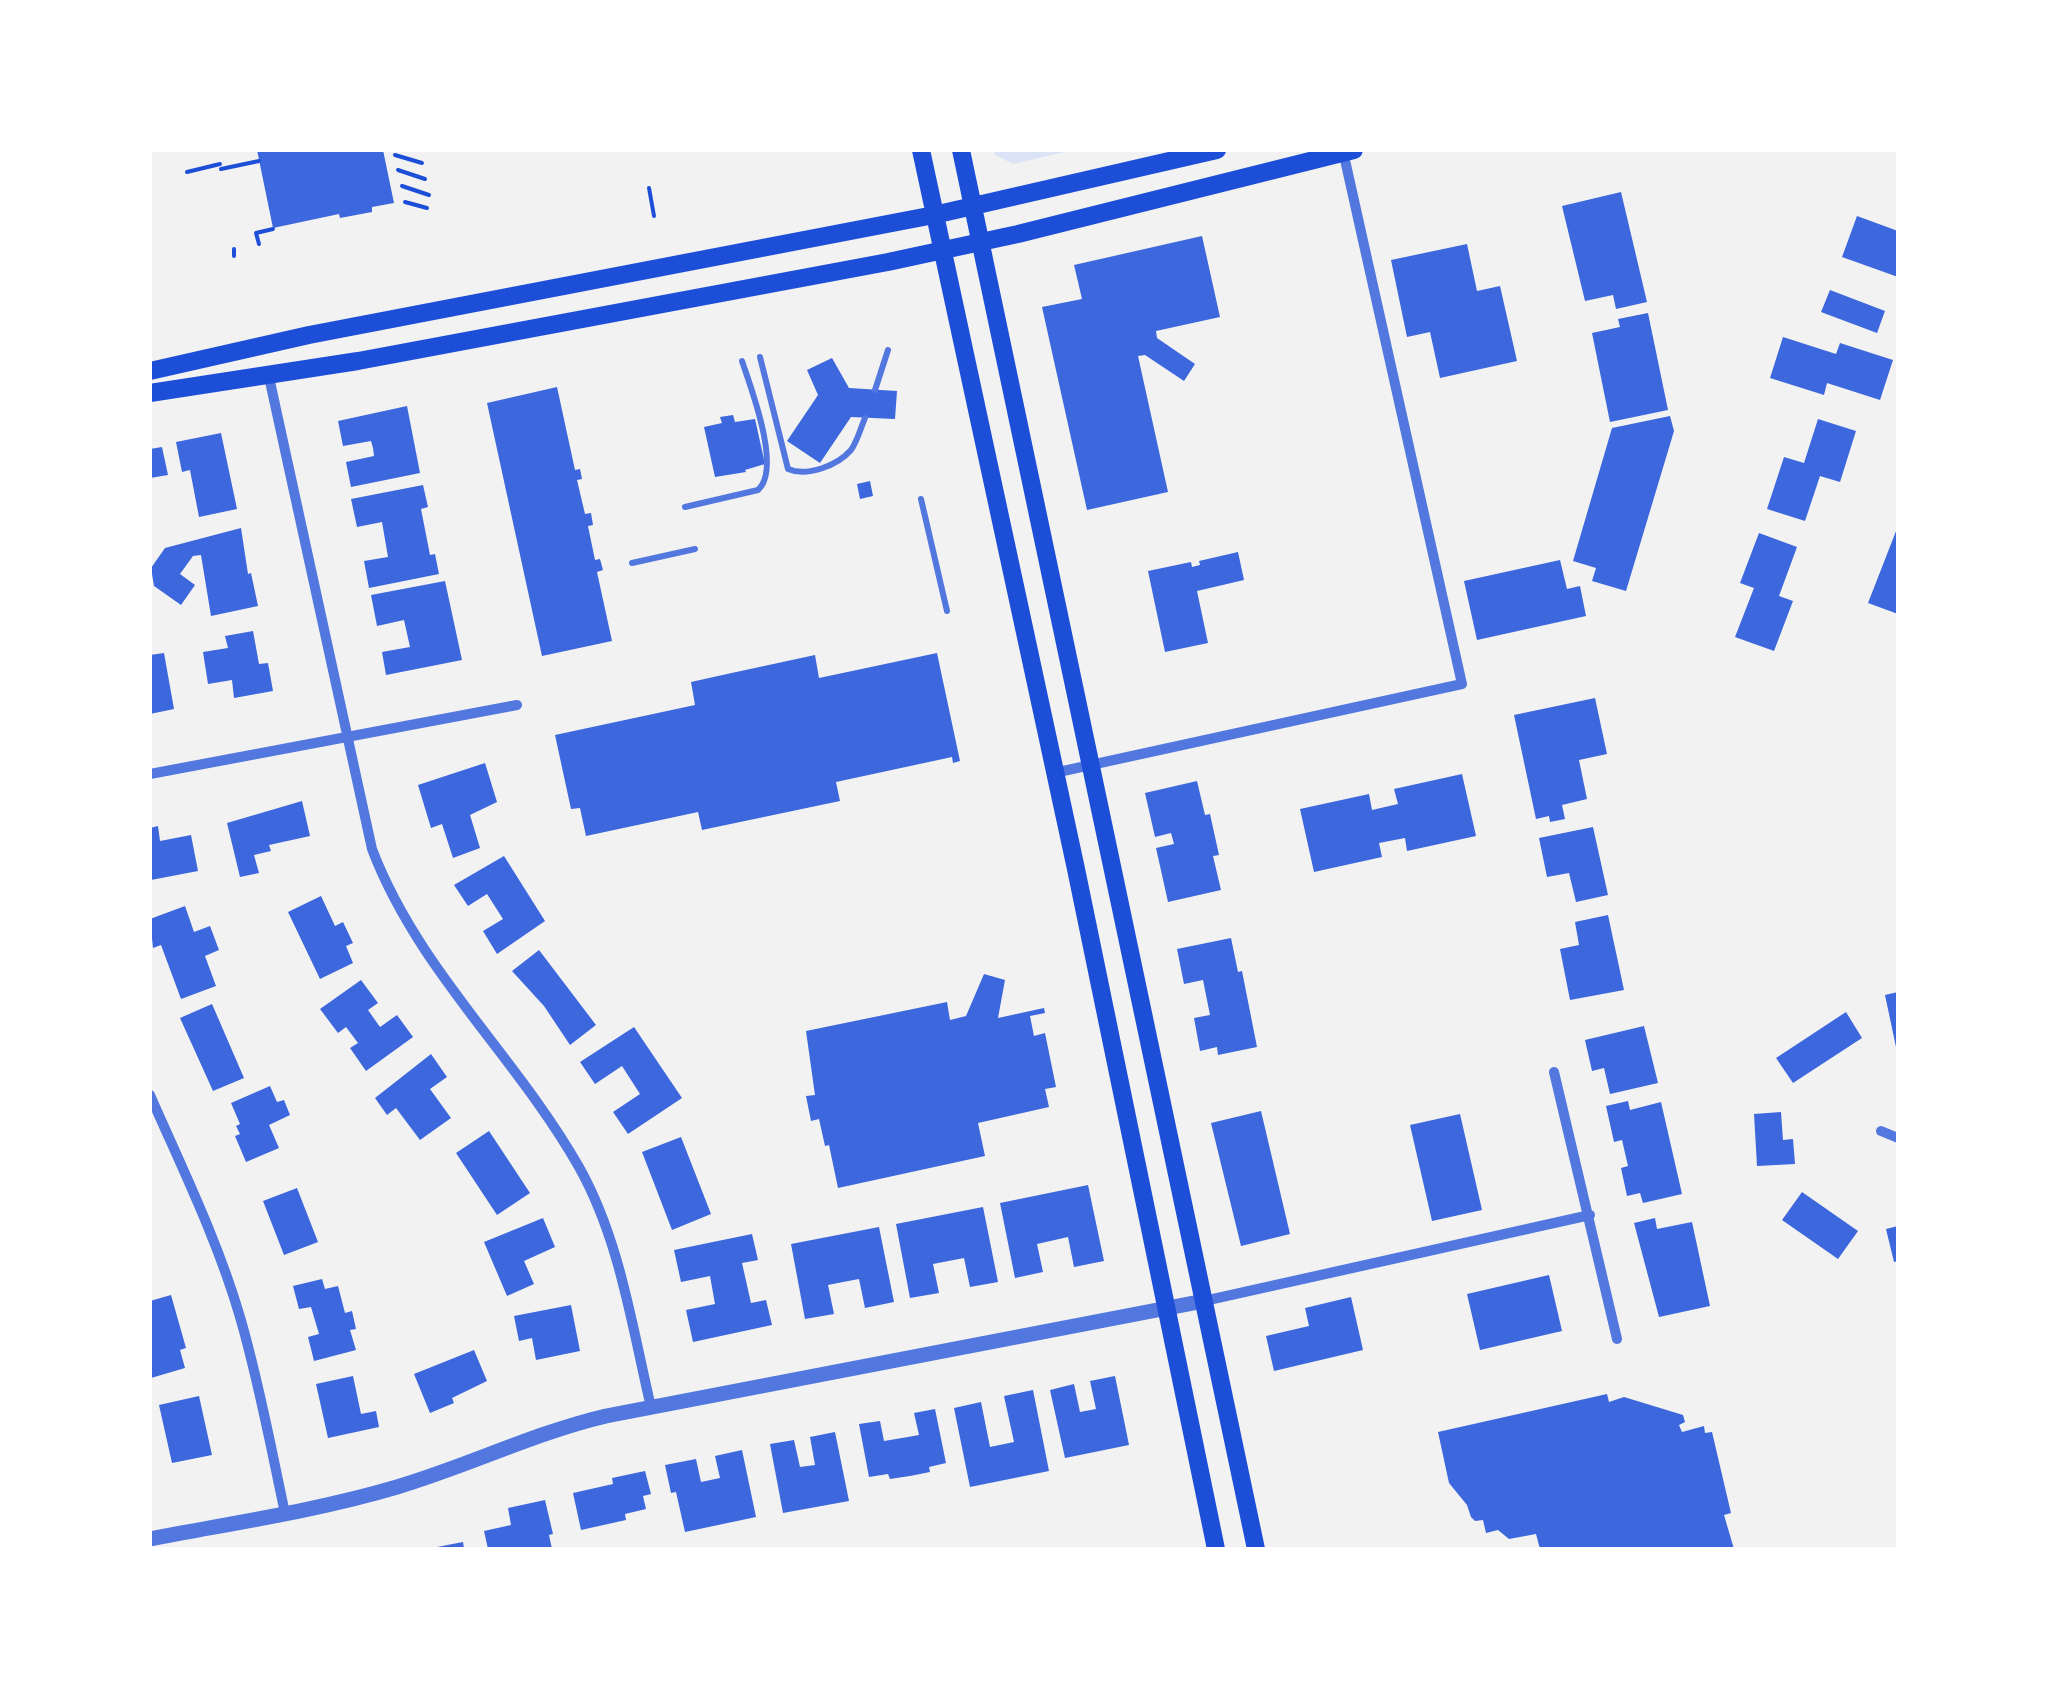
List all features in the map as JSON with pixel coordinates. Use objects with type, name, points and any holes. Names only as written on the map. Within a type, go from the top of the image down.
[{"type":"main road","points":[[920,150],[1216,1549]]},
{"type":"main road","points":[[961,150],[1256,1549]]},
{"type":"main road","points":[[150,371],[309,335],[934,215],[1216,150]]},
{"type":"main road","points":[[150,393],[269,377],[942,250],[1347,151]]},
{"type":"street","points":[[1054,772],[1462,684],[1347,151]]},
{"type":"street","points":[[269,377],[372,849],[404,920],[432,965],[558,1131],[600,1212],[617,1261],[651,1407]]},
{"type":"street","points":[[150,774],[517,706]]},
{"type":"street","points":[[1554,1072],[1618,1339]]},
{"type":"street","points":[[150,1095],[220,1258],[240,1315],[285,1514]]},
{"type":"street","points":[[150,1137],[166,1130]]},
{"type":"street","points":[[1881,1130],[1898,1138]]},
{"type":"street","points":[[150,1539],[285,1514],[394,1488],[550,1431],[651,1407],[1204,1301],[1590,1216]]},
{"type":"lane","points":[[875,390],[888,350]]},
{"type":"lane","points":[[760,358],[788,469],[810,472],[825,467],[846,453],[865,418]]},
{"type":"lane","points":[[685,507],[758,490],[766,480],[768,460],[742,361]]},
{"type":"lane","points":[[921,500],[948,611]]},
{"type":"lane","points":[[632,563],[694,548]]},
{"type":"path","points":[[395,155],[422,163]]},
{"type":"path","points":[[186,172],[259,161]]},
{"type":"path","points":[[398,170],[425,178]]},
{"type":"path","points":[[402,186],[429,194]]},
{"type":"path","points":[[649,188],[654,216]]},
{"type":"path","points":[[405,202],[427,208]]},
{"type":"path","points":[[259,244],[256,233],[273,230]]},
{"type":"shaded area","points":[[994,150],[1074,150],[1013,164],[995,155]]},
{"type":"building","points":[[257,150],[383,150],[394,203],[372,207],[372,212],[340,218],[339,214],[273,228]]},
{"type":"building","points":[[1621,192],[1647,302],[1616,309],[1613,295],[1585,301],[1562,206]]},
{"type":"building","points":[[1857,216],[1898,231],[1898,277],[1842,257]]},
{"type":"building","points":[[1202,236],[1220,317],[1156,331],[1157,338],[1195,364],[1184,381],[1145,355],[1138,356],[1168,492],[1087,510],[1042,307],[1082,299],[1074,265]]},
{"type":"building","points":[[1467,244],[1477,291],[1500,286],[1517,361],[1440,378],[1430,332],[1407,337],[1391,260]]},
{"type":"building","points":[[1830,290],[1885,311],[1877,333],[1821,312]]},
{"type":"building","points":[[1648,313],[1668,410],[1610,422],[1592,333],[1620,327],[1618,319]]},
{"type":"building","points":[[1783,337],[1836,354],[1840,343],[1893,360],[1880,400],[1827,383],[1824,395],[1770,378]]},
{"type":"building","points":[[832,358],[849,388],[897,391],[895,419],[851,417],[820,463],[787,441],[818,395],[807,370]]},
{"type":"building","points":[[557,387],[575,470],[580,469],[582,479],[577,480],[585,514],[591,513],[593,525],[588,526],[595,560],[600,559],[603,570],[597,572],[612,641],[542,656],[487,403]]},
{"type":"building","points":[[407,406],[420,473],[351,487],[346,462],[374,456],[373,448],[371,441],[343,446],[338,421]]},
{"type":"building","points":[[733,415],[735,422],[755,419],[765,464],[715,477],[704,427],[722,423],[720,417]]},
{"type":"building","points":[[1670,416],[1674,431],[1626,591],[1592,581],[1596,568],[1573,561],[1612,428]]},
{"type":"building","points":[[1818,419],[1856,431],[1840,482],[1820,476],[1805,521],[1767,509],[1784,457],[1804,463]]},
{"type":"building","points":[[221,433],[237,509],[199,517],[190,470],[182,472],[176,442]]},
{"type":"building","points":[[162,447],[168,475],[150,478],[150,449]]},
{"type":"building","points":[[870,481],[873,496],[860,499],[857,484]]},
{"type":"building","points":[[423,485],[428,507],[421,509],[430,555],[435,554],[439,574],[369,588],[364,561],[388,557],[382,522],[357,527],[351,499]]},
{"type":"building","points":[[1898,526],[1898,614],[1868,603]]},
{"type":"building","points":[[241,528],[258,606],[211,616],[201,555],[193,556],[180,574],[195,585],[181,605],[154,586],[151,568],[165,548]]},
{"type":"building","points":[[1759,533],[1797,547],[1779,596],[1793,601],[1774,651],[1735,637],[1754,588],[1740,583]]},
{"type":"building","points":[[1238,552],[1244,580],[1197,591],[1208,643],[1165,652],[1148,571],[1191,562],[1192,567],[1200,565],[1199,561]]},
{"type":"building","points":[[1560,560],[1567,589],[1580,586],[1586,616],[1477,640],[1464,581]]},
{"type":"building","points":[[445,581],[462,660],[386,675],[382,652],[410,647],[404,620],[377,626],[371,595]]},
{"type":"building","points":[[253,631],[259,664],[268,663],[273,691],[234,698],[232,680],[208,684],[203,652],[228,648],[225,636]]},
{"type":"building","points":[[164,653],[174,709],[150,714],[150,655]]},
{"type":"building","points":[[937,653],[960,761],[953,763],[952,757],[836,782],[840,801],[702,830],[698,812],[586,836],[580,808],[571,809],[555,735],[695,705],[691,682],[815,655],[819,678]]},
{"type":"building","points":[[1595,698],[1607,754],[1579,760],[1587,799],[1562,805],[1565,819],[1536,819],[1514,715]]},
{"type":"building","points":[[485,763],[497,802],[470,815],[480,848],[453,858],[442,824],[431,828],[418,785]]},
{"type":"building","points":[[1462,774],[1476,836],[1407,851],[1405,838],[1379,843],[1382,857],[1314,872],[1300,809],[1369,794],[1372,810],[1398,804],[1394,789]]},
{"type":"building","points":[[1197,781],[1205,815],[1210,814],[1219,855],[1213,856],[1221,890],[1168,902],[1156,848],[1174,844],[1171,833],[1155,837],[1145,793]]},
{"type":"building","points":[[302,801],[310,836],[269,845],[271,851],[254,855],[259,873],[240,877],[227,823]]},
{"type":"building","points":[[158,826],[160,841],[191,835],[198,871],[151,880],[150,828]]},
{"type":"building","points":[[1593,827],[1608,895],[1576,902],[1569,873],[1547,877],[1539,838]]},
{"type":"building","points":[[504,856],[545,921],[497,954],[483,931],[503,919],[487,894],[468,906],[454,885]]},
{"type":"building","points":[[321,896],[335,926],[343,922],[353,943],[346,946],[353,963],[320,979],[288,912]]},
{"type":"building","points":[[185,906],[194,932],[210,926],[219,950],[205,956],[216,986],[181,999],[161,945],[153,948],[150,919]]},
{"type":"building","points":[[1608,915],[1624,990],[1570,1000],[1560,949],[1579,945],[1575,922]]},
{"type":"building","points":[[1231,938],[1238,972],[1242,971],[1257,1047],[1218,1055],[1217,1047],[1200,1051],[1194,1018],[1210,1015],[1203,980],[1184,984],[1177,949]]},
{"type":"building","points":[[539,950],[596,1025],[570,1045],[544,1006],[512,971]]},
{"type":"building","points":[[984,974],[1005,980],[998,1018],[1044,1008],[1045,1013],[1030,1016],[1034,1036],[1045,1033],[1056,1087],[1045,1089],[1049,1107],[978,1123],[985,1156],[838,1188],[819,1119],[811,1121],[806,1096],[815,1095],[806,1031],[947,1002],[950,1020],[966,1016]]},
{"type":"building","points":[[361,980],[378,1003],[368,1010],[380,1027],[397,1015],[413,1037],[366,1071],[350,1048],[358,1043],[346,1027],[338,1033],[320,1009]]},
{"type":"building","points":[[1898,992],[1898,1047],[1896,1047],[1885,995]]},
{"type":"building","points":[[212,1004],[244,1078],[213,1091],[180,1018]]},
{"type":"building","points":[[1846,1012],[1862,1038],[1793,1083],[1776,1058]]},
{"type":"building","points":[[1644,1026],[1658,1083],[1610,1094],[1604,1068],[1592,1071],[1585,1040]]},
{"type":"building","points":[[634,1027],[682,1098],[628,1134],[613,1112],[640,1094],[622,1066],[595,1084],[580,1062]]},
{"type":"building","points":[[431,1054],[447,1077],[430,1089],[451,1118],[420,1140],[396,1108],[387,1115],[375,1098]]},
{"type":"building","points":[[270,1086],[277,1102],[284,1100],[290,1115],[269,1125],[279,1148],[246,1162],[235,1136],[240,1134],[236,1126],[240,1124],[231,1103]]},
{"type":"building","points":[[1628,1101],[1630,1110],[1661,1102],[1682,1194],[1643,1203],[1640,1193],[1627,1196],[1621,1168],[1628,1166],[1622,1140],[1614,1142],[1606,1106]]},
{"type":"building","points":[[1261,1111],[1290,1234],[1241,1246],[1211,1123]]},
{"type":"building","points":[[1781,1112],[1783,1140],[1793,1139],[1795,1164],[1757,1166],[1754,1114]]},
{"type":"building","points":[[1460,1114],[1482,1210],[1432,1221],[1410,1125]]},
{"type":"building","points":[[489,1131],[530,1193],[497,1215],[456,1153]]},
{"type":"building","points":[[681,1137],[711,1214],[672,1230],[642,1152]]},
{"type":"building","points":[[1088,1185],[1104,1261],[1074,1267],[1068,1237],[1037,1244],[1043,1272],[1015,1278],[1000,1203]]},
{"type":"building","points":[[297,1188],[318,1242],[284,1255],[263,1201]]},
{"type":"building","points":[[1802,1192],[1858,1231],[1838,1259],[1782,1220]]},
{"type":"building","points":[[983,1207],[998,1282],[970,1287],[964,1258],[933,1264],[939,1293],[910,1298],[896,1224]]},
{"type":"building","points":[[543,1218],[555,1247],[524,1261],[534,1284],[507,1296],[484,1242]]},
{"type":"building","points":[[1655,1218],[1657,1229],[1692,1222],[1710,1306],[1659,1317],[1634,1223]]},
{"type":"building","points":[[1898,1226],[1898,1261],[1894,1262],[1886,1229]]},
{"type":"building","points":[[879,1227],[894,1302],[865,1308],[859,1279],[843,1282],[828,1285],[834,1314],[805,1319],[791,1244]]},
{"type":"building","points":[[752,1234],[758,1260],[742,1263],[751,1303],[766,1300],[772,1325],[693,1342],[686,1310],[715,1304],[710,1276],[681,1282],[674,1250]]},
{"type":"building","points":[[1549,1275],[1562,1331],[1480,1350],[1467,1294]]},
{"type":"building","points":[[322,1279],[325,1289],[338,1286],[345,1313],[352,1311],[356,1329],[350,1330],[356,1350],[314,1361],[308,1337],[319,1334],[311,1307],[299,1309],[293,1286]]},
{"type":"building","points":[[171,1295],[186,1348],[180,1350],[185,1368],[151,1378],[150,1301]]},
{"type":"building","points":[[1351,1297],[1363,1350],[1274,1371],[1266,1336],[1309,1326],[1305,1308]]},
{"type":"building","points":[[571,1305],[580,1351],[536,1360],[532,1338],[519,1341],[514,1316]]},
{"type":"building","points":[[474,1350],[487,1381],[452,1398],[454,1403],[430,1413],[414,1374]]},
{"type":"building","points":[[353,1376],[361,1414],[376,1411],[379,1427],[328,1438],[316,1384]]},
{"type":"building","points":[[1115,1376],[1129,1445],[1065,1458],[1050,1390],[1074,1384],[1080,1412],[1096,1409],[1090,1381]]},
{"type":"building","points":[[1033,1390],[1049,1471],[970,1487],[954,1408],[981,1402],[990,1447],[1014,1442],[1004,1396]]},
{"type":"building","points":[[1607,1394],[1609,1402],[1624,1397],[1683,1415],[1685,1422],[1679,1425],[1682,1432],[1704,1426],[1705,1433],[1712,1432],[1731,1513],[1724,1515],[1734,1549],[1540,1549],[1536,1534],[1509,1539],[1498,1530],[1486,1533],[1483,1520],[1471,1517],[1467,1505],[1449,1483],[1438,1432]]},
{"type":"building","points":[[199,1396],[212,1455],[172,1463],[159,1405]]},
{"type":"building","points":[[935,1409],[946,1463],[929,1467],[930,1472],[910,1476],[869,1477],[859,1424],[880,1421],[884,1441],[919,1435],[914,1413]]},
{"type":"building","points":[[835,1432],[849,1501],[783,1513],[770,1444],[794,1440],[800,1467],[815,1465],[810,1437]]},
{"type":"building","points":[[742,1450],[756,1517],[685,1532],[665,1465],[696,1459],[701,1482],[720,1478],[715,1456]]},
{"type":"building","points":[[645,1471],[651,1494],[643,1496],[646,1509],[625,1514],[626,1520],[581,1530],[573,1493],[613,1484],[612,1478]]},
{"type":"building","points":[[545,1500],[553,1534],[549,1535],[552,1549],[488,1549],[484,1531],[511,1525],[508,1508]]},
{"type":"building","points":[[463,1542],[464,1549],[437,1549],[437,1547]]}]
